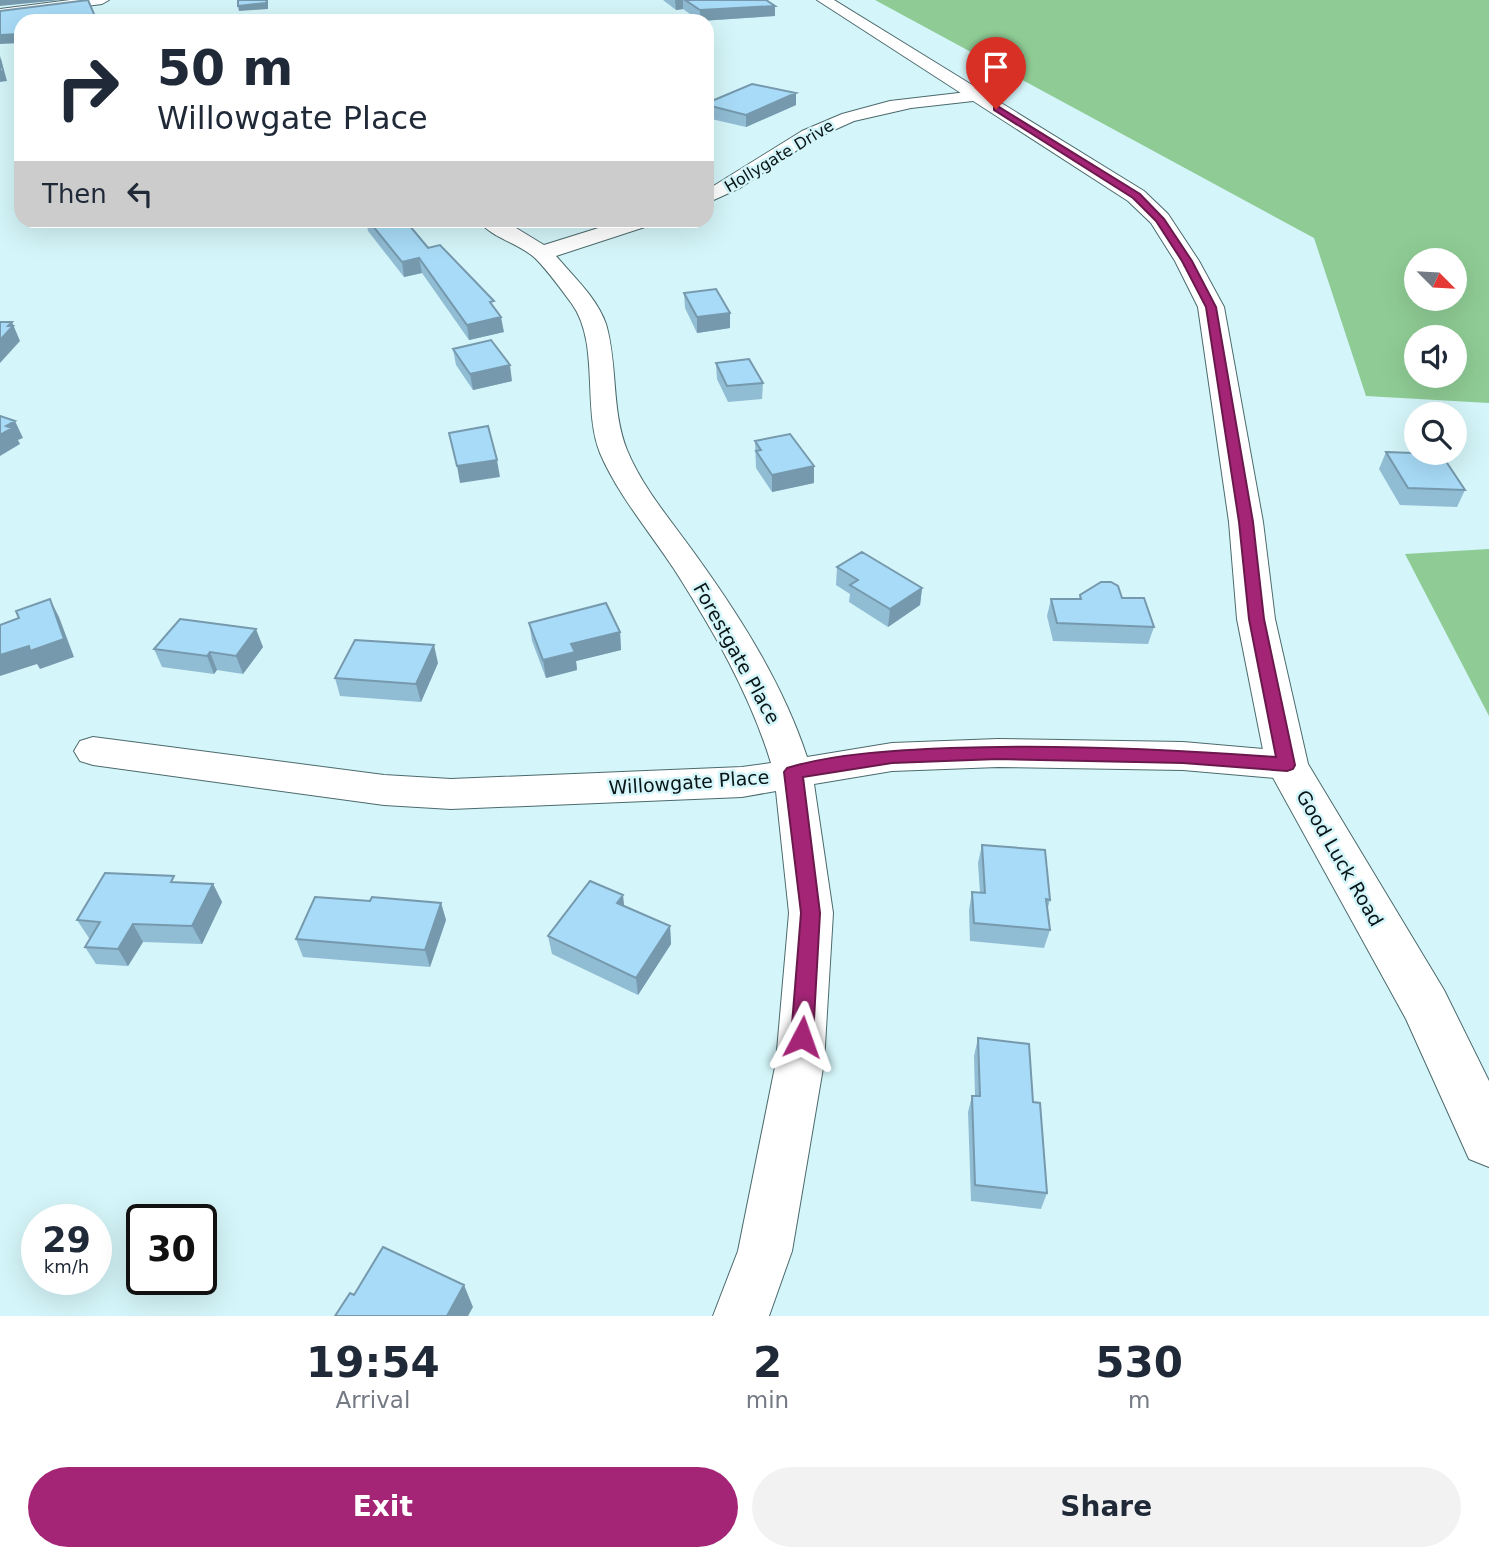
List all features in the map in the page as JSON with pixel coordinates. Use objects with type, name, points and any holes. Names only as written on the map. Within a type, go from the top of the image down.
[{"type":"street","points":[[0,13],[102,0]]},
{"type":"street","name":"Good Luck Road","points":[[824,0],[1136,196],[1160,219],[1187,261],[1211,307],[1246,522],[1256,619],[1287,765],[1426,1006],[1489,1140]]},
{"type":"street","name":"Hollygate Drive","points":[[714,194],[731,186],[809,134],[845,118],[883,108],[976,96]]},
{"type":"street","name":"Forestgate Place","points":[[501,228],[542,253],[584,304],[593,322],[598,345],[606,429],[618,461],[627,480],[690,569],[734,639],[777,722],[793,772],[811,913],[800,1062],[765,1251],[741,1316]]},
{"type":"street","points":[[542,253],[622,228]]},
{"type":"street","name":"Willowgate Place","points":[[93,751],[384,790],[451,794],[742,782],[892,757],[998,753],[1183,756],[1287,765]]},
{"type":"green space","points":[[875,0],[1489,0],[1489,403],[1366,396],[1314,238]]},
{"type":"green space","points":[[1489,549],[1489,716],[1405,554]]},
{"type":"building","points":[[88,0],[94,14],[14,14],[14,34],[0,35],[0,11]]},
{"type":"building","points":[[238,0],[267,0],[266,3],[238,6]]},
{"type":"building","points":[[685,0],[766,0],[775,6],[700,10]]},
{"type":"building","points":[[752,84],[796,93],[746,115],[714,107],[714,100]]},
{"type":"building","points":[[374,228],[412,228],[428,248],[440,245],[494,301],[490,302],[501,317],[467,325],[419,258],[402,262]]},
{"type":"building","points":[[716,289],[730,313],[697,317],[684,293]]},
{"type":"building","points":[[0,322],[12,322],[8,326],[13,326],[0,340]]},
{"type":"building","points":[[491,340],[510,365],[470,374],[453,349]]},
{"type":"building","points":[[749,359],[763,383],[727,386],[716,363]]},
{"type":"building","points":[[0,416],[15,421],[6,426],[12,428],[0,435]]},
{"type":"building","points":[[488,426],[497,460],[457,466],[449,433]]},
{"type":"building","points":[[790,434],[814,466],[772,475],[756,451],[761,450],[755,441]]},
{"type":"building","points":[[1386,452],[1404,453],[1404,465],[1448,465],[1465,490],[1408,488]]},
{"type":"building","points":[[862,552],[922,588],[890,609],[850,585],[858,580],[837,567]]},
{"type":"building","points":[[1101,582],[1111,582],[1118,586],[1122,598],[1144,598],[1154,627],[1057,623],[1051,599],[1081,599],[1080,595]]},
{"type":"building","points":[[50,599],[64,639],[30,651],[29,646],[0,655],[0,625],[19,618],[16,611]]},
{"type":"building","points":[[606,603],[620,632],[571,644],[575,652],[543,660],[529,623]]},
{"type":"building","points":[[180,619],[256,629],[236,656],[210,652],[207,656],[154,649]]},
{"type":"building","points":[[355,640],[434,645],[416,684],[335,678]]},
{"type":"building","points":[[982,845],[1045,850],[1050,930],[974,923],[972,892],[985,893]]},
{"type":"building","points":[[105,873],[174,876],[171,882],[213,884],[192,926],[133,924],[118,949],[85,947],[100,922],[77,920]]},
{"type":"building","points":[[590,881],[623,895],[617,903],[670,926],[636,978],[548,936]]},
{"type":"building","points":[[315,897],[370,901],[372,897],[441,903],[425,950],[296,939]]},
{"type":"building","points":[[978,1038],[1029,1044],[1033,1102],[1040,1103],[1047,1193],[975,1185],[972,1096],[980,1096]]},
{"type":"building","points":[[383,1247],[464,1285],[447,1316],[335,1316],[350,1293],[354,1295]]},
{"type":"route","points":[[802,1037],[811,913],[793,772],[892,757],[998,753],[1183,756],[1287,765],[1256,619],[1246,522],[1211,307],[1187,261],[1160,219],[1136,196],[996,109]]}]
